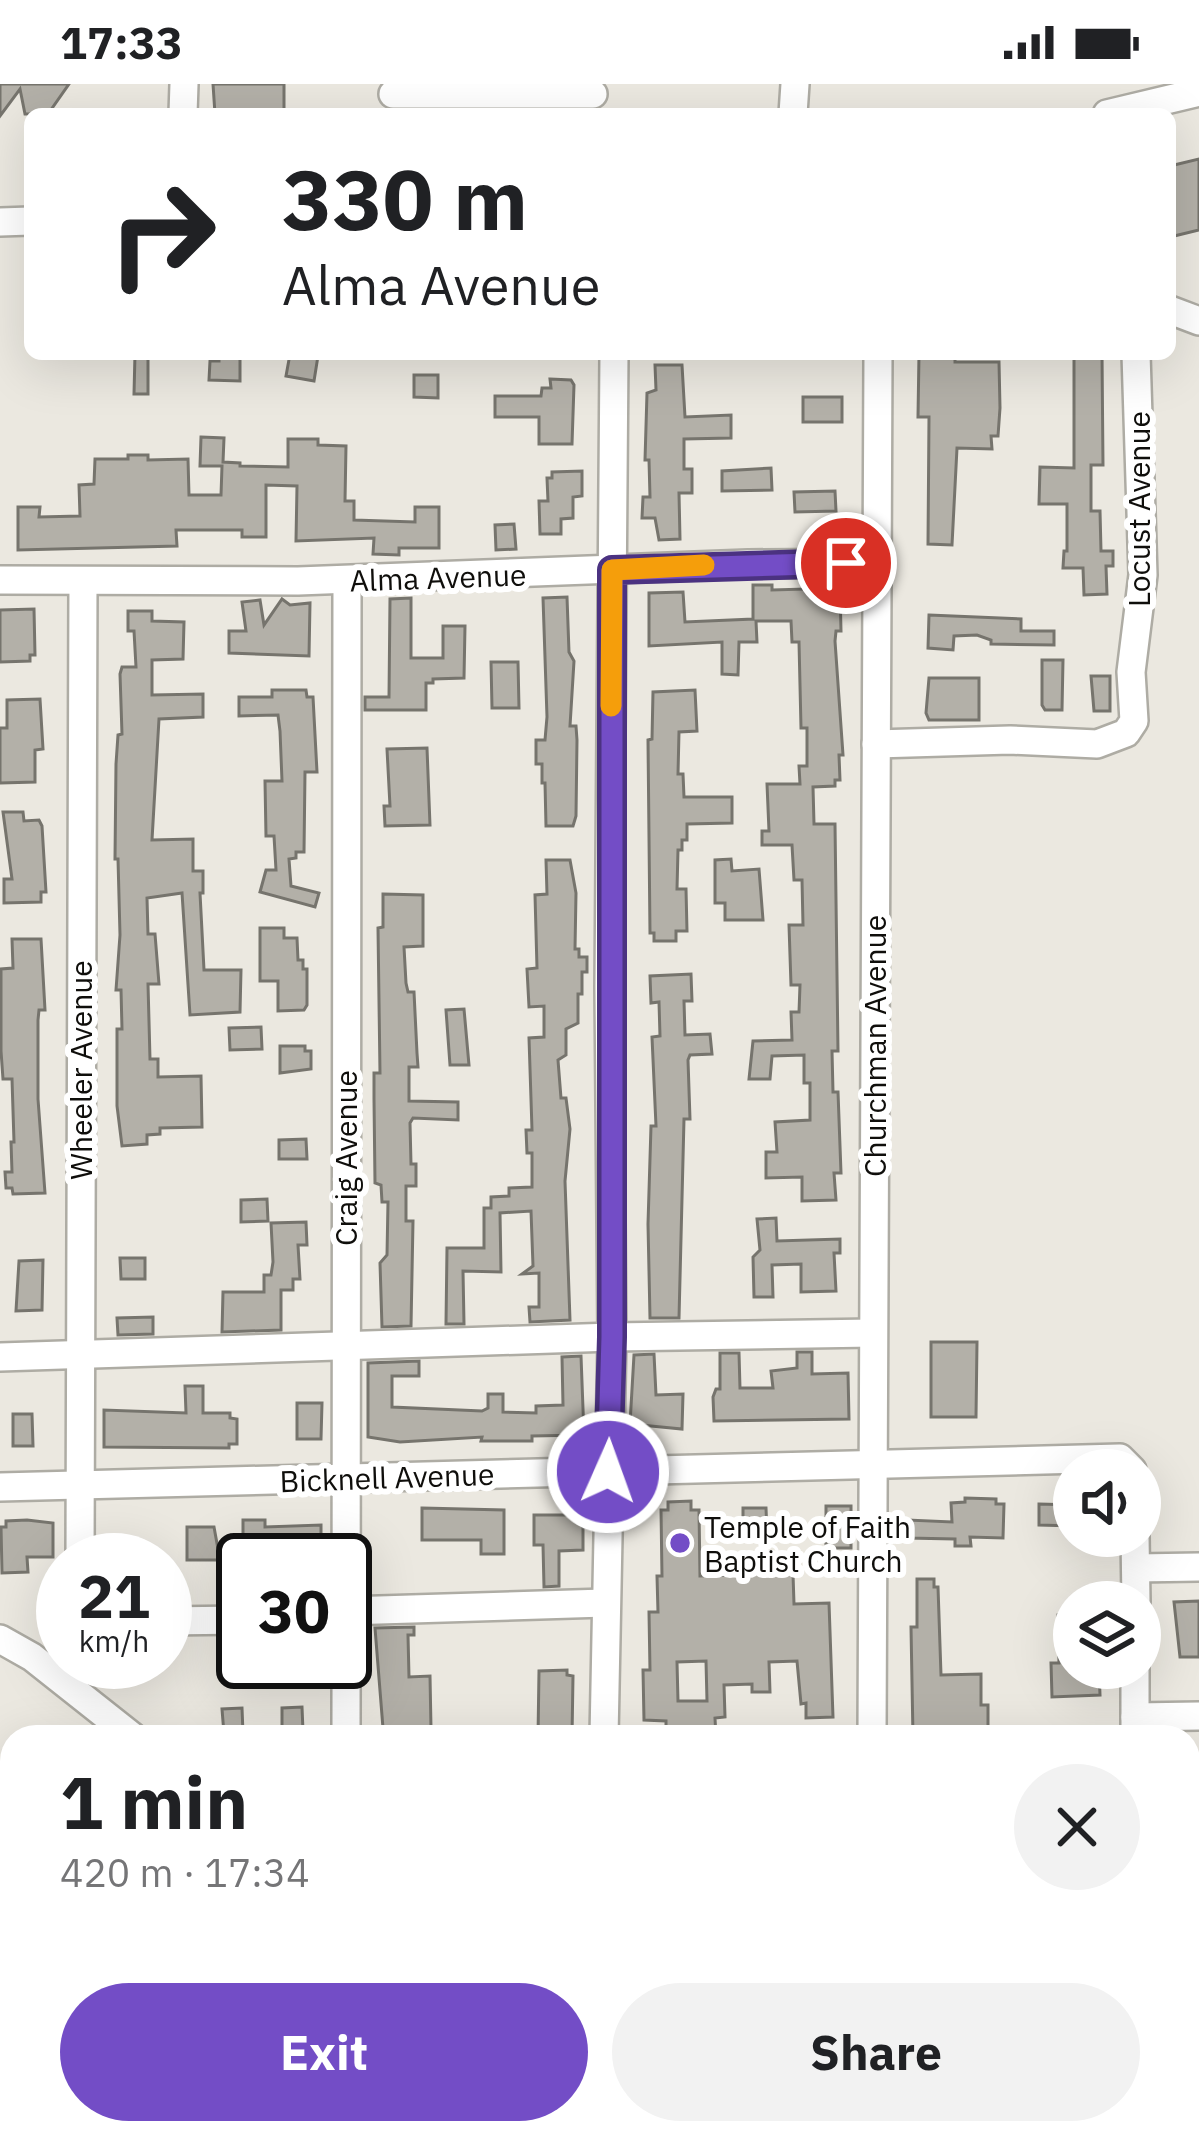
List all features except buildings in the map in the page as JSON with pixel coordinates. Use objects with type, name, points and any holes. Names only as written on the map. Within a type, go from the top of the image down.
[{"type":"street","points":[[1132,108],[1199,92]]},
{"type":"street","points":[[392,97],[593,97]]},
{"type":"street","points":[[604,1725],[612,1337],[614,360]]},
{"type":"street","name":"Churchman Avenue","points":[[872,1725],[878,360]]},
{"type":"street","name":"Locust Avenue","points":[[875,743],[1010,740],[1097,744],[1126,733],[1134,721],[1131,672],[1143,574],[1136,360]]},
{"type":"street","name":"Alma Avenue","points":[[0,580],[347,580],[876,563]]},
{"type":"street","name":"Wheeler Avenue","points":[[80,1533],[83,580]]},
{"type":"street","name":"Craig Avenue","points":[[344,1533],[347,580]]},
{"type":"street","points":[[0,1357],[612,1337],[873,1334]]},
{"type":"street","name":"Bicknell Avenue","points":[[0,1487],[1053,1459]]},
{"type":"street","points":[[1136,1557],[1136,1581]]},
{"type":"street","points":[[1136,1568],[1199,1567]]},
{"type":"street","points":[[372,1616],[605,1603]]},
{"type":"street","points":[[0,1640],[32,1657],[118,1725]]},
{"type":"street","name":"Craig Avenue","points":[[346,1689],[346,1725]]},
{"type":"street","points":[[1135,1689],[1135,1725]]},
{"type":"street","points":[[1147,1725],[1199,1716]]},
{"type":"slow traffic","points":[[611,706],[612,570],[704,565]]},
{"type":"place","name":"Temple of Faith Baptist Church","points":[[680,1543]]},
{"type":"route","points":[[608,1472],[612,570],[846,563]]}]
